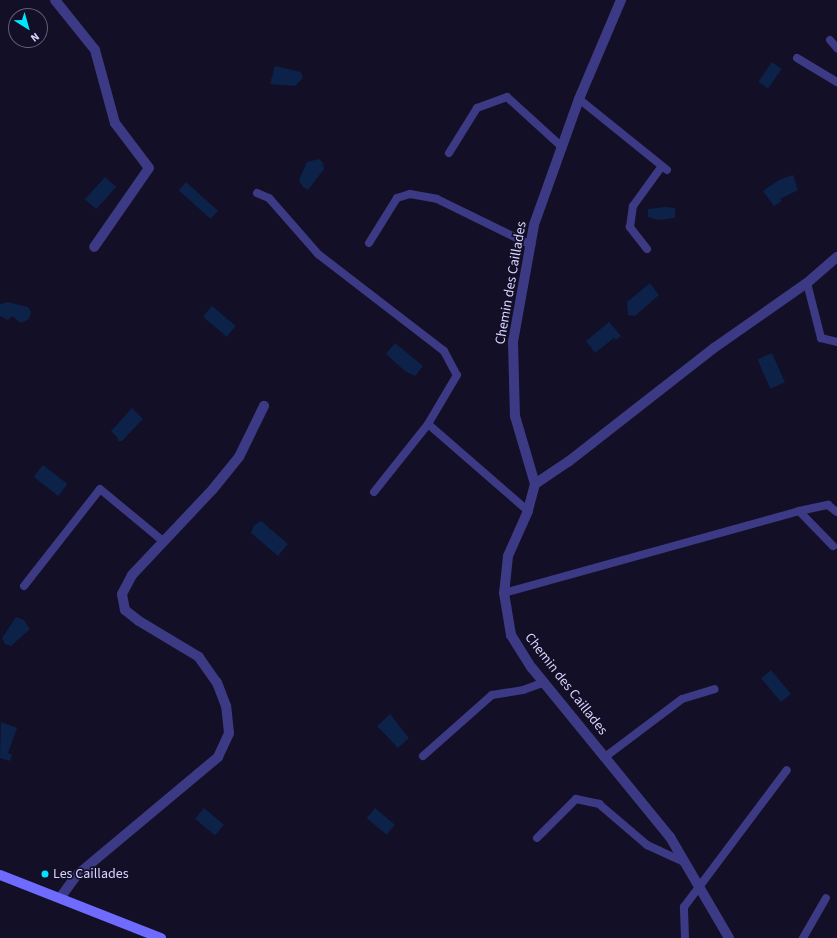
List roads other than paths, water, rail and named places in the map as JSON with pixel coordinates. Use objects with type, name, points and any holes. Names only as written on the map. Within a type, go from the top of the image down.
[{"type":"main road","points":[[0,875],[161,938]]},
{"type":"street","points":[[55,0],[95,50],[115,123],[149,168],[94,247]]},
{"type":"street","name":"Chemin des Caillades","points":[[621,0],[579,99],[534,225],[513,342],[515,416],[535,484],[528,511],[508,556],[504,593],[511,635],[532,668],[545,682],[670,837],[729,938]]},
{"type":"street","points":[[535,484],[568,462],[714,348],[807,283],[837,258]]},
{"type":"street","points":[[60,898],[77,875],[218,757],[229,733],[226,706],[217,683],[199,657],[139,621],[125,610],[122,594],[132,575],[164,542],[239,457],[264,406]]},
{"type":"lane","points":[[830,40],[837,48]]},
{"type":"lane","points":[[797,58],[837,82]]},
{"type":"lane","points":[[449,153],[477,108],[507,97],[562,147]]},
{"type":"lane","points":[[579,99],[664,168],[632,206],[630,227],[647,249]]},
{"type":"lane","points":[[257,193],[269,198],[318,254],[444,351],[457,376],[428,424],[374,492]]},
{"type":"lane","points":[[369,243],[397,198],[410,194],[437,199],[531,245]]},
{"type":"lane","points":[[807,283],[820,338],[837,342]]},
{"type":"lane","points":[[428,424],[528,511]]},
{"type":"lane","points":[[24,586],[100,489],[164,542]]},
{"type":"lane","points":[[504,593],[799,511],[828,505],[837,512]]},
{"type":"lane","points":[[799,511],[833,546]]},
{"type":"lane","points":[[423,756],[492,695],[523,690],[545,682]]},
{"type":"lane","points":[[606,757],[682,699],[715,689]]},
{"type":"lane","points":[[685,938],[684,907],[698,886],[787,770]]},
{"type":"lane","points":[[537,838],[576,799],[599,804],[647,845],[684,862]]},
{"type":"lane","points":[[802,938],[826,898]]},
{"type":"water","points":[[772,62],[782,69],[768,89],[758,82]]},
{"type":"water","points":[[275,66],[301,72],[303,78],[295,86],[270,84]]},
{"type":"water","points":[[319,159],[323,163],[324,169],[308,190],[303,187],[299,180],[307,162]]},
{"type":"water","points":[[793,175],[798,190],[780,199],[782,201],[774,206],[763,191],[779,180]]},
{"type":"water","points":[[105,177],[116,187],[96,209],[85,199]]},
{"type":"water","points":[[186,182],[218,211],[211,219],[179,190]]},
{"type":"water","points":[[665,207],[675,208],[675,218],[658,220],[648,217],[648,209]]},
{"type":"water","points":[[650,283],[659,295],[635,316],[628,315],[627,302]]},
{"type":"water","points":[[7,302],[28,307],[31,312],[29,319],[21,323],[12,316],[8,320],[0,316],[0,304]]},
{"type":"water","points":[[212,306],[236,326],[227,337],[203,317]]},
{"type":"water","points":[[609,322],[621,336],[616,340],[614,338],[595,353],[586,341]]},
{"type":"water","points":[[395,343],[423,366],[415,376],[406,372],[386,354]]},
{"type":"water","points":[[772,353],[785,382],[770,389],[757,360]]},
{"type":"water","points":[[132,408],[143,419],[122,441],[118,441],[117,437],[111,431]]},
{"type":"water","points":[[43,465],[67,484],[58,496],[34,477]]},
{"type":"water","points":[[261,521],[288,544],[278,556],[251,533],[254,525]]},
{"type":"water","points":[[16,617],[24,620],[30,629],[11,646],[5,644],[2,638]]},
{"type":"water","points":[[771,670],[791,694],[781,702],[761,678]]},
{"type":"water","points":[[390,714],[409,738],[398,748],[377,726]]},
{"type":"water","points":[[1,722],[17,728],[8,753],[12,755],[10,761],[0,758]]},
{"type":"water","points":[[204,808],[224,825],[215,835],[195,819]]},
{"type":"water","points":[[375,808],[395,825],[387,835],[367,818]]},
{"type":"place","name":"Les Caillades","points":[[45,874]]}]
